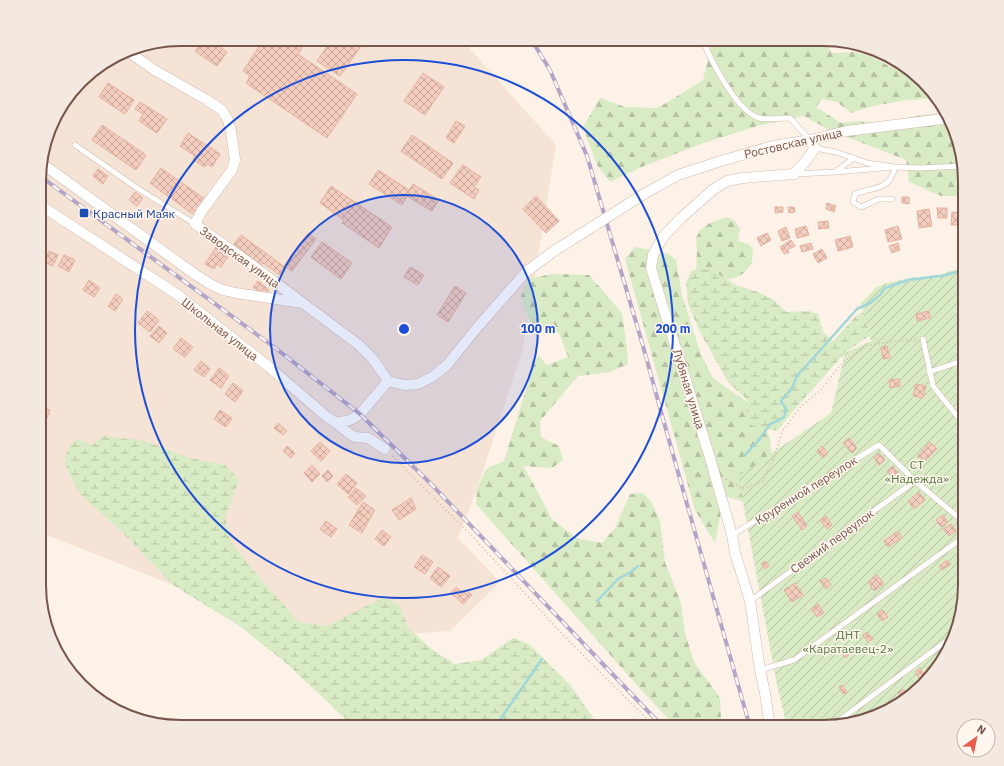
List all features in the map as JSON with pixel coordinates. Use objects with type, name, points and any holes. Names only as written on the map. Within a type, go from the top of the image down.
[{"type":"street","name":"Заводская улица","points":[[133,55],[156,71],[222,110],[228,120],[235,160],[232,170],[201,212],[195,224],[359,345],[373,358],[388,381]]},
{"type":"street","name":"Ростовская улица","points":[[388,381],[404,385],[418,384],[432,377],[447,365],[475,330],[526,272],[554,251],[644,194],[678,175],[721,160],[773,146],[812,144],[847,131],[943,119]]},
{"type":"street","points":[[794,174],[805,162],[812,144]]},
{"type":"street","name":"Заводская улица","points":[[47,167],[196,276],[212,285],[223,290],[236,293],[304,304]]},
{"type":"street","name":"Лубяная улица","points":[[769,720],[750,601],[735,553],[732,535],[715,474],[651,268],[653,255],[663,237],[681,218],[714,189],[727,182],[743,178],[794,174]]},
{"type":"street","name":"Школьная улица","points":[[46,209],[178,295],[269,367],[346,432],[355,437],[368,438],[385,449]]},
{"type":"street","points":[[336,423],[350,420],[360,414],[388,381]]},
{"type":"lane","points":[[705,46],[722,78],[738,102],[752,115],[760,118],[790,118],[812,144]]},
{"type":"lane","name":"Ростовская улица","points":[[812,144],[868,163],[895,167],[920,168],[957,166]]},
{"type":"lane","points":[[75,145],[137,188],[195,224]]},
{"type":"lane","points":[[835,172],[854,158]]},
{"type":"lane","points":[[794,174],[895,167],[889,182],[879,188],[856,194],[853,202],[861,207],[879,199],[892,199]]},
{"type":"lane","points":[[923,339],[933,386],[958,417]]},
{"type":"lane","points":[[929,372],[958,362]]},
{"type":"lane","name":"Круренной переулок","points":[[732,535],[879,445],[915,481]]},
{"type":"lane","points":[[915,481],[958,517]]},
{"type":"lane","name":"Свежий переулок","points":[[750,601],[915,481]]},
{"type":"lane","points":[[760,670],[794,660],[958,541]]},
{"type":"lane","points":[[841,719],[946,642]]},
{"type":"path","points":[[715,474],[744,489],[762,482],[772,463],[782,432],[801,406],[820,391],[844,362],[866,346],[893,341],[923,339]]},
{"type":"path","points":[[385,449],[471,536],[564,636],[647,720]]},
{"type":"shaded area","points":[[172,46],[467,46],[556,145],[523,348],[477,489],[458,538],[500,582],[450,631],[312,640],[46,535],[46,181],[47,163],[53,137],[64,113],[85,85],[113,64],[129,56],[155,49]]},
{"type":"green space","points":[[711,46],[828,46],[832,53],[855,52],[870,56],[893,68],[895,67],[919,85],[930,98],[907,100],[873,106],[851,113],[837,102],[822,99],[816,107],[841,123],[858,121],[883,123],[939,113],[951,137],[957,163],[958,196],[941,196],[909,182],[906,160],[829,130],[804,116],[757,126],[701,144],[644,166],[610,182],[597,165],[583,127],[600,98],[625,107],[658,108],[703,80]]},
{"type":"green space","points":[[727,217],[734,220],[740,229],[738,241],[748,244],[753,249],[752,263],[744,273],[735,278],[704,283],[696,273],[696,238],[700,230],[710,223]]},
{"type":"green space","points":[[635,247],[669,254],[676,260],[682,295],[701,354],[713,378],[760,410],[770,439],[773,470],[762,507],[724,496],[715,543],[695,510],[625,259]]},
{"type":"green space","points":[[710,269],[738,286],[758,292],[774,300],[786,312],[809,311],[818,314],[823,332],[833,341],[856,316],[869,309],[888,334],[869,336],[846,352],[777,431],[752,426],[746,415],[748,401],[728,382],[701,334],[688,304],[686,282],[692,270]]},
{"type":"green space","points":[[958,269],[958,594],[948,637],[935,660],[919,681],[891,702],[867,713],[841,719],[785,720],[776,680],[738,476],[831,413],[845,353],[871,341],[861,303],[877,287],[914,277],[920,278],[941,275]]},
{"type":"green space","points":[[552,274],[589,275],[622,313],[628,364],[610,372],[578,376],[540,421],[541,437],[559,446],[563,460],[552,468],[523,466],[551,518],[576,538],[602,543],[615,528],[630,494],[643,493],[652,503],[660,521],[665,562],[681,603],[685,633],[694,662],[720,698],[721,720],[669,720],[476,504],[477,489],[486,469],[504,461],[530,376],[532,361],[539,356],[547,365],[568,357],[559,333],[530,323],[521,297],[528,279]]},
{"type":"green space","points":[[103,436],[145,441],[190,458],[225,465],[239,479],[225,518],[231,542],[263,582],[299,622],[327,626],[384,597],[400,605],[408,628],[434,651],[455,664],[481,660],[513,638],[529,644],[571,686],[595,720],[347,720],[286,663],[241,627],[173,585],[125,535],[81,495],[66,468],[65,456],[71,444],[78,439],[92,445]]},
{"type":"building","points":[[199,46],[218,46],[227,52],[217,66],[195,51]]},
{"type":"building","points":[[259,46],[303,46],[298,54],[357,94],[327,138],[246,83],[250,76],[243,71]]},
{"type":"building","points":[[327,46],[361,46],[340,76],[317,61]]},
{"type":"building","points":[[423,73],[444,87],[425,115],[404,101]]},
{"type":"building","points":[[108,83],[134,100],[125,114],[99,97]]},
{"type":"building","points":[[140,102],[167,119],[157,133],[139,121],[143,114],[135,109]]},
{"type":"building","points":[[456,121],[465,126],[454,143],[446,138]]},
{"type":"building","points":[[102,125],[146,155],[136,170],[92,140]]},
{"type":"building","points":[[188,133],[220,154],[212,167],[207,164],[205,167],[193,160],[195,156],[180,146]]},
{"type":"building","points":[[412,135],[453,163],[442,179],[401,151]]},
{"type":"building","points":[[463,165],[481,177],[474,187],[479,190],[474,199],[450,183]]},
{"type":"building","points":[[161,168],[205,199],[194,215],[150,183]]},
{"type":"building","points":[[98,169],[108,176],[103,184],[93,176]]},
{"type":"building","points":[[378,170],[409,190],[413,184],[439,200],[432,211],[407,196],[402,205],[369,184]]},
{"type":"building","points":[[331,186],[392,227],[379,248],[342,223],[344,220],[320,203]]},
{"type":"building","points":[[135,192],[143,198],[137,206],[129,200]]},
{"type":"building","points":[[536,196],[559,221],[546,233],[523,209]]},
{"type":"building","points":[[902,197],[909,197],[909,204],[902,203]]},
{"type":"building","points":[[827,203],[836,206],[834,212],[826,209]]},
{"type":"building","points":[[775,207],[783,207],[783,212],[775,213]]},
{"type":"building","points":[[788,207],[794,207],[795,212],[789,213]]},
{"type":"building","points":[[937,208],[947,208],[947,218],[938,218]]},
{"type":"building","points":[[929,209],[932,226],[919,228],[917,211]]},
{"type":"building","points":[[952,212],[958,213],[958,225],[951,225]]},
{"type":"building","points":[[828,221],[829,228],[819,229],[818,222]]},
{"type":"building","points":[[806,226],[809,235],[797,238],[795,229]]},
{"type":"building","points":[[898,226],[902,239],[888,242],[885,230]]},
{"type":"building","points":[[786,227],[790,238],[782,241],[778,231]]},
{"type":"building","points":[[308,233],[316,239],[292,271],[284,266]]},
{"type":"building","points":[[767,233],[771,240],[761,246],[757,238]]},
{"type":"building","points":[[241,235],[286,268],[281,276],[263,263],[261,265],[234,244]]},
{"type":"building","points":[[850,236],[853,247],[838,251],[835,240]]},
{"type":"building","points":[[791,240],[795,246],[787,250],[789,252],[784,254],[780,247]]},
{"type":"building","points":[[322,242],[352,263],[341,279],[311,257]]},
{"type":"building","points":[[811,243],[813,249],[802,252],[800,246]]},
{"type":"building","points":[[898,243],[900,250],[892,253],[889,246]]},
{"type":"building","points":[[216,247],[229,255],[221,267],[217,264],[214,269],[205,264]]},
{"type":"building","points":[[822,249],[827,258],[818,263],[813,254]]},
{"type":"building","points":[[49,251],[58,255],[53,266],[46,263],[46,258]]},
{"type":"building","points":[[64,255],[75,260],[69,272],[58,266]]},
{"type":"building","points":[[410,267],[424,275],[418,285],[404,277]]},
{"type":"building","points":[[89,280],[100,288],[94,297],[83,290]]},
{"type":"building","points":[[258,281],[269,290],[265,295],[253,287]]},
{"type":"building","points":[[455,286],[466,293],[448,322],[437,315]]},
{"type":"building","points":[[116,294],[123,299],[115,311],[108,306]]},
{"type":"building","points":[[147,311],[159,320],[150,332],[138,323]]},
{"type":"building","points":[[929,311],[930,318],[917,321],[916,314]]},
{"type":"building","points":[[159,326],[167,333],[159,343],[150,336]]},
{"type":"building","points":[[181,338],[193,347],[185,357],[173,349]]},
{"type":"building","points":[[887,346],[890,358],[883,359],[881,347]]},
{"type":"building","points":[[201,361],[210,369],[204,377],[194,370]]},
{"type":"building","points":[[219,368],[229,376],[221,388],[210,380]]},
{"type":"building","points":[[899,379],[900,386],[890,388],[889,380]]},
{"type":"building","points":[[233,383],[243,391],[235,402],[225,394]]},
{"type":"building","points":[[916,384],[926,386],[923,398],[913,396]]},
{"type":"building","points":[[46,409],[50,410],[46,418]]},
{"type":"building","points":[[220,410],[232,418],[226,427],[214,419]]},
{"type":"building","points":[[278,423],[287,431],[283,435],[274,428]]},
{"type":"building","points":[[849,438],[857,448],[852,453],[843,443]]},
{"type":"building","points":[[320,442],[330,451],[321,461],[311,451]]},
{"type":"building","points":[[930,442],[937,449],[924,462],[917,456]]},
{"type":"building","points":[[287,446],[295,453],[291,458],[283,451]]},
{"type":"building","points":[[822,446],[828,453],[823,458],[817,451]]},
{"type":"building","points":[[879,453],[885,460],[879,465],[874,458]]},
{"type":"building","points":[[312,465],[320,474],[312,482],[304,473]]},
{"type":"building","points":[[893,466],[898,473],[893,478],[887,471]]},
{"type":"building","points":[[328,470],[333,476],[327,482],[322,476]]},
{"type":"building","points":[[346,474],[357,483],[348,494],[337,484]]},
{"type":"building","points":[[356,488],[366,496],[357,505],[348,497]]},
{"type":"building","points":[[919,492],[925,500],[914,509],[908,501]]},
{"type":"building","points":[[411,498],[416,509],[399,520],[392,510]]},
{"type":"building","points":[[363,502],[375,510],[369,520],[357,512]]},
{"type":"building","points":[[357,512],[369,520],[362,533],[349,525]]},
{"type":"building","points":[[798,512],[807,526],[802,530],[792,516]]},
{"type":"building","points":[[943,515],[948,522],[941,527],[936,520]]},
{"type":"building","points":[[826,516],[832,525],[827,529],[820,520]]},
{"type":"building","points":[[326,521],[337,529],[331,537],[320,529]]},
{"type":"building","points":[[951,524],[956,531],[949,536],[943,529]]},
{"type":"building","points":[[382,530],[391,537],[384,546],[375,539]]},
{"type":"building","points":[[898,531],[902,538],[888,547],[884,541]]},
{"type":"building","points":[[422,555],[433,562],[425,574],[414,567]]},
{"type":"building","points":[[947,560],[951,564],[942,570],[939,566]]},
{"type":"building","points":[[766,561],[769,566],[765,569],[761,564]]},
{"type":"building","points":[[438,567],[450,576],[441,587],[430,578]]},
{"type":"building","points":[[877,575],[884,584],[874,591],[868,582]]},
{"type":"building","points":[[826,578],[831,585],[826,589],[820,581]]},
{"type":"building","points":[[795,583],[803,595],[792,602],[784,590]]},
{"type":"building","points":[[456,587],[463,593],[466,590],[472,595],[463,604],[451,593]]},
{"type":"building","points":[[818,604],[824,613],[817,617],[811,609]]},
{"type":"building","points":[[883,610],[888,617],[882,621],[877,614]]},
{"type":"building","points":[[867,632],[873,639],[868,642],[863,635]]},
{"type":"building","points":[[844,648],[849,655],[845,658],[840,650]]},
{"type":"building","points":[[920,668],[925,675],[920,680],[915,672]]},
{"type":"building","points":[[842,685],[847,692],[843,694],[839,687]]},
{"type":"building","points":[[903,689],[905,692],[900,696],[898,693]]},
{"type":"waterway","points":[[744,456],[758,441],[770,424],[784,417],[786,409],[781,401],[792,388],[797,376],[857,309],[870,303],[880,295],[885,288],[908,280],[947,275],[958,271]]},
{"type":"waterway","points":[[597,601],[618,579],[631,572],[638,566]]},
{"type":"waterway","points":[[500,720],[542,659]]},
{"type":"railway","points":[[535,46],[550,70],[587,156],[643,346],[748,720]]},
{"type":"railway","points":[[46,180],[274,347],[360,414],[433,486],[656,720]]},
{"type":"place","name":"Красный Маяк","points":[[84,213]]},
{"type":"park label","name":"СТ «Надежда»","points":[[917,471]]},
{"type":"park label","name":"ДНТ «Каратаевец-2»","points":[[848,641]]}]
